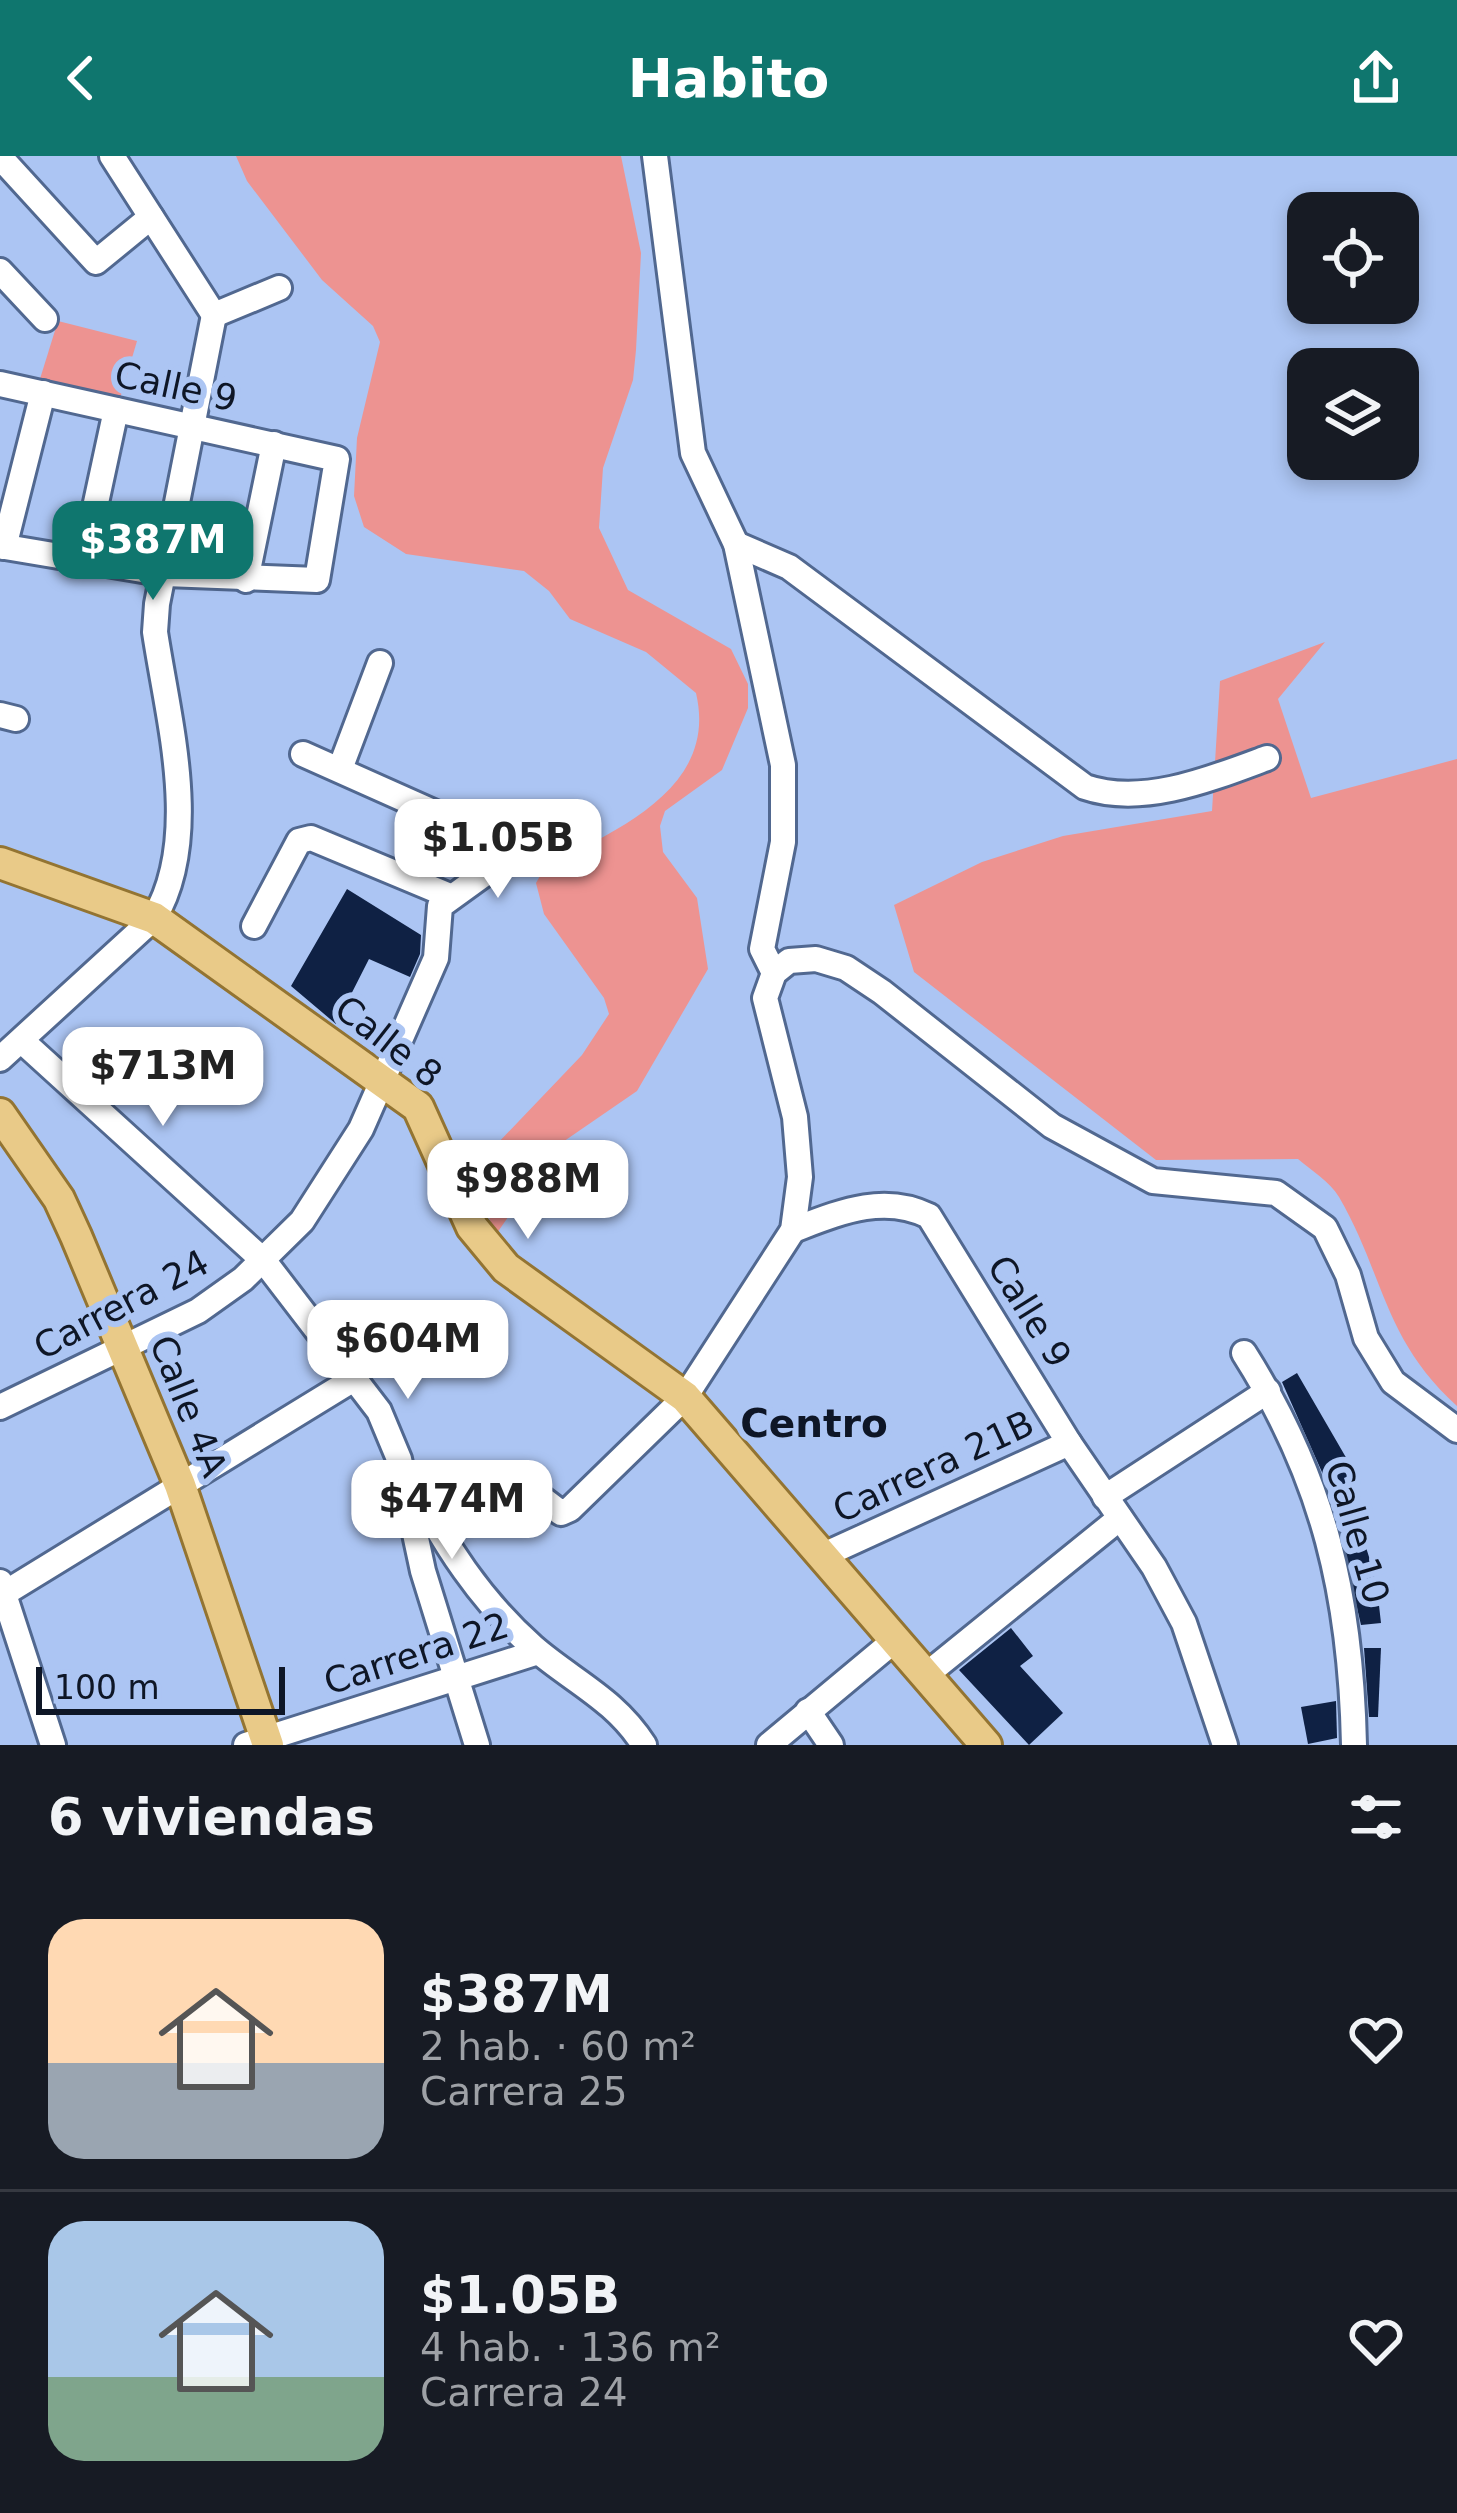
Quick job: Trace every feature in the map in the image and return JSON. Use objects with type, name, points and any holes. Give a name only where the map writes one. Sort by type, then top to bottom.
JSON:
[{"type":"main road","name":"Calle 8","points":[[0,863],[154,918],[382,1078],[428,1121],[472,1227],[506,1268],[685,1397],[986,1745]]},
{"type":"main road","name":"Calle 4A","points":[[0,1114],[59,1199],[124,1347],[181,1485],[260,1743]]},
{"type":"street","points":[[536,1494],[561,1513],[570,1509],[685,1397],[793,1230],[800,1177],[795,1117],[762,949],[783,842],[783,764],[736,544],[693,453],[655,156]]},
{"type":"street","points":[[0,157],[96,262],[151,217]]},
{"type":"street","points":[[0,1059],[154,918],[168,895],[177,853],[177,807],[155,632],[214,315],[118,158]]},
{"type":"street","points":[[0,271],[44,320]]},
{"type":"street","points":[[214,315],[279,288]]},
{"type":"street","name":"Calle 9","points":[[0,384],[338,458],[317,580],[246,580]]},
{"type":"street","points":[[43,393],[2,547],[83,563],[246,580],[274,444]]},
{"type":"street","points":[[83,563],[116,410]]},
{"type":"street","points":[[736,544],[789,567],[1085,787],[1139,794],[1217,776],[1267,758]]},
{"type":"street","points":[[340,769],[380,663]]},
{"type":"street","points":[[254,926],[298,841],[311,838],[450,896],[488,872],[493,852],[480,833],[303,754]]},
{"type":"street","name":"Carrera 24","points":[[0,1407],[198,1311],[264,1261],[335,1177],[440,943],[435,927],[440,906],[450,896]]},
{"type":"street","points":[[770,986],[789,962],[816,959],[846,968],[1052,1126],[1153,1181],[1276,1192],[1325,1228],[1348,1275],[1366,1338],[1393,1382],[1457,1430]]},
{"type":"street","points":[[22,1041],[264,1261],[357,1377],[459,1564],[538,1652],[596,1690],[644,1745]]},
{"type":"street","name":"Calle 9","points":[[793,1230],[849,1209],[887,1204],[909,1206],[929,1216],[1184,1623],[1225,1745]]},
{"type":"street","name":"Calle 10","points":[[1244,1353],[1309,1474],[1337,1562],[1353,1654],[1354,1745]]},
{"type":"street","points":[[53,1745],[1,1590],[357,1377]]},
{"type":"street","points":[[1105,1497],[1268,1391]]},
{"type":"street","name":"Carrera 21B","points":[[826,1555],[1069,1443]]},
{"type":"street","points":[[399,1459],[423,1571],[477,1745]]},
{"type":"street","points":[[926,1675],[1120,1519]]},
{"type":"street","points":[[769,1745],[895,1640]]},
{"type":"street","name":"Carrera 22","points":[[260,1743],[538,1652]]},
{"type":"street","points":[[808,1712],[831,1745]]},
{"type":"shaded area","points":[[236,156],[621,156],[641,253],[636,350],[633,380],[603,468],[599,528],[628,590],[731,649],[748,684],[748,708],[722,770],[665,811],[660,826],[663,852],[697,898],[708,969],[637,1091],[557,1146],[495,1236],[468,1152],[482,1155],[495,1146],[582,1055],[609,1014],[604,998],[544,914],[536,883],[544,869],[628,822],[676,781],[692,756],[699,727],[696,693],[646,652],[570,619],[549,591],[524,571],[406,554],[364,527],[354,496],[357,438],[380,342],[373,326],[322,280],[247,181]]},
{"type":"shaded area","points":[[58,321],[137,341],[119,402],[39,382]]},
{"type":"shaded area","points":[[1325,642],[1278,699],[1311,798],[1457,759],[1457,1406],[1433,1381],[1399,1331],[1354,1225],[1326,1181],[1298,1159],[1156,1160],[914,972],[894,905],[982,862],[1063,836],[1212,811],[1220,681]]},
{"type":"building","points":[[347,889],[421,935],[420,954],[410,977],[369,959],[336,1024],[291,986]]},
{"type":"building","points":[[1297,1373],[1355,1473],[1344,1478],[1376,1579],[1381,1623],[1361,1625],[1329,1488],[1282,1382]]},
{"type":"building","points":[[1011,1628],[1033,1656],[1020,1666],[1063,1713],[1029,1745],[959,1670]]},
{"type":"building","points":[[1364,1648],[1381,1648],[1378,1717],[1369,1717]]},
{"type":"building","points":[[1336,1701],[1337,1738],[1308,1744],[1301,1707]]},
{"type":"district","name":"Centro","points":[[814,1423]]}]
